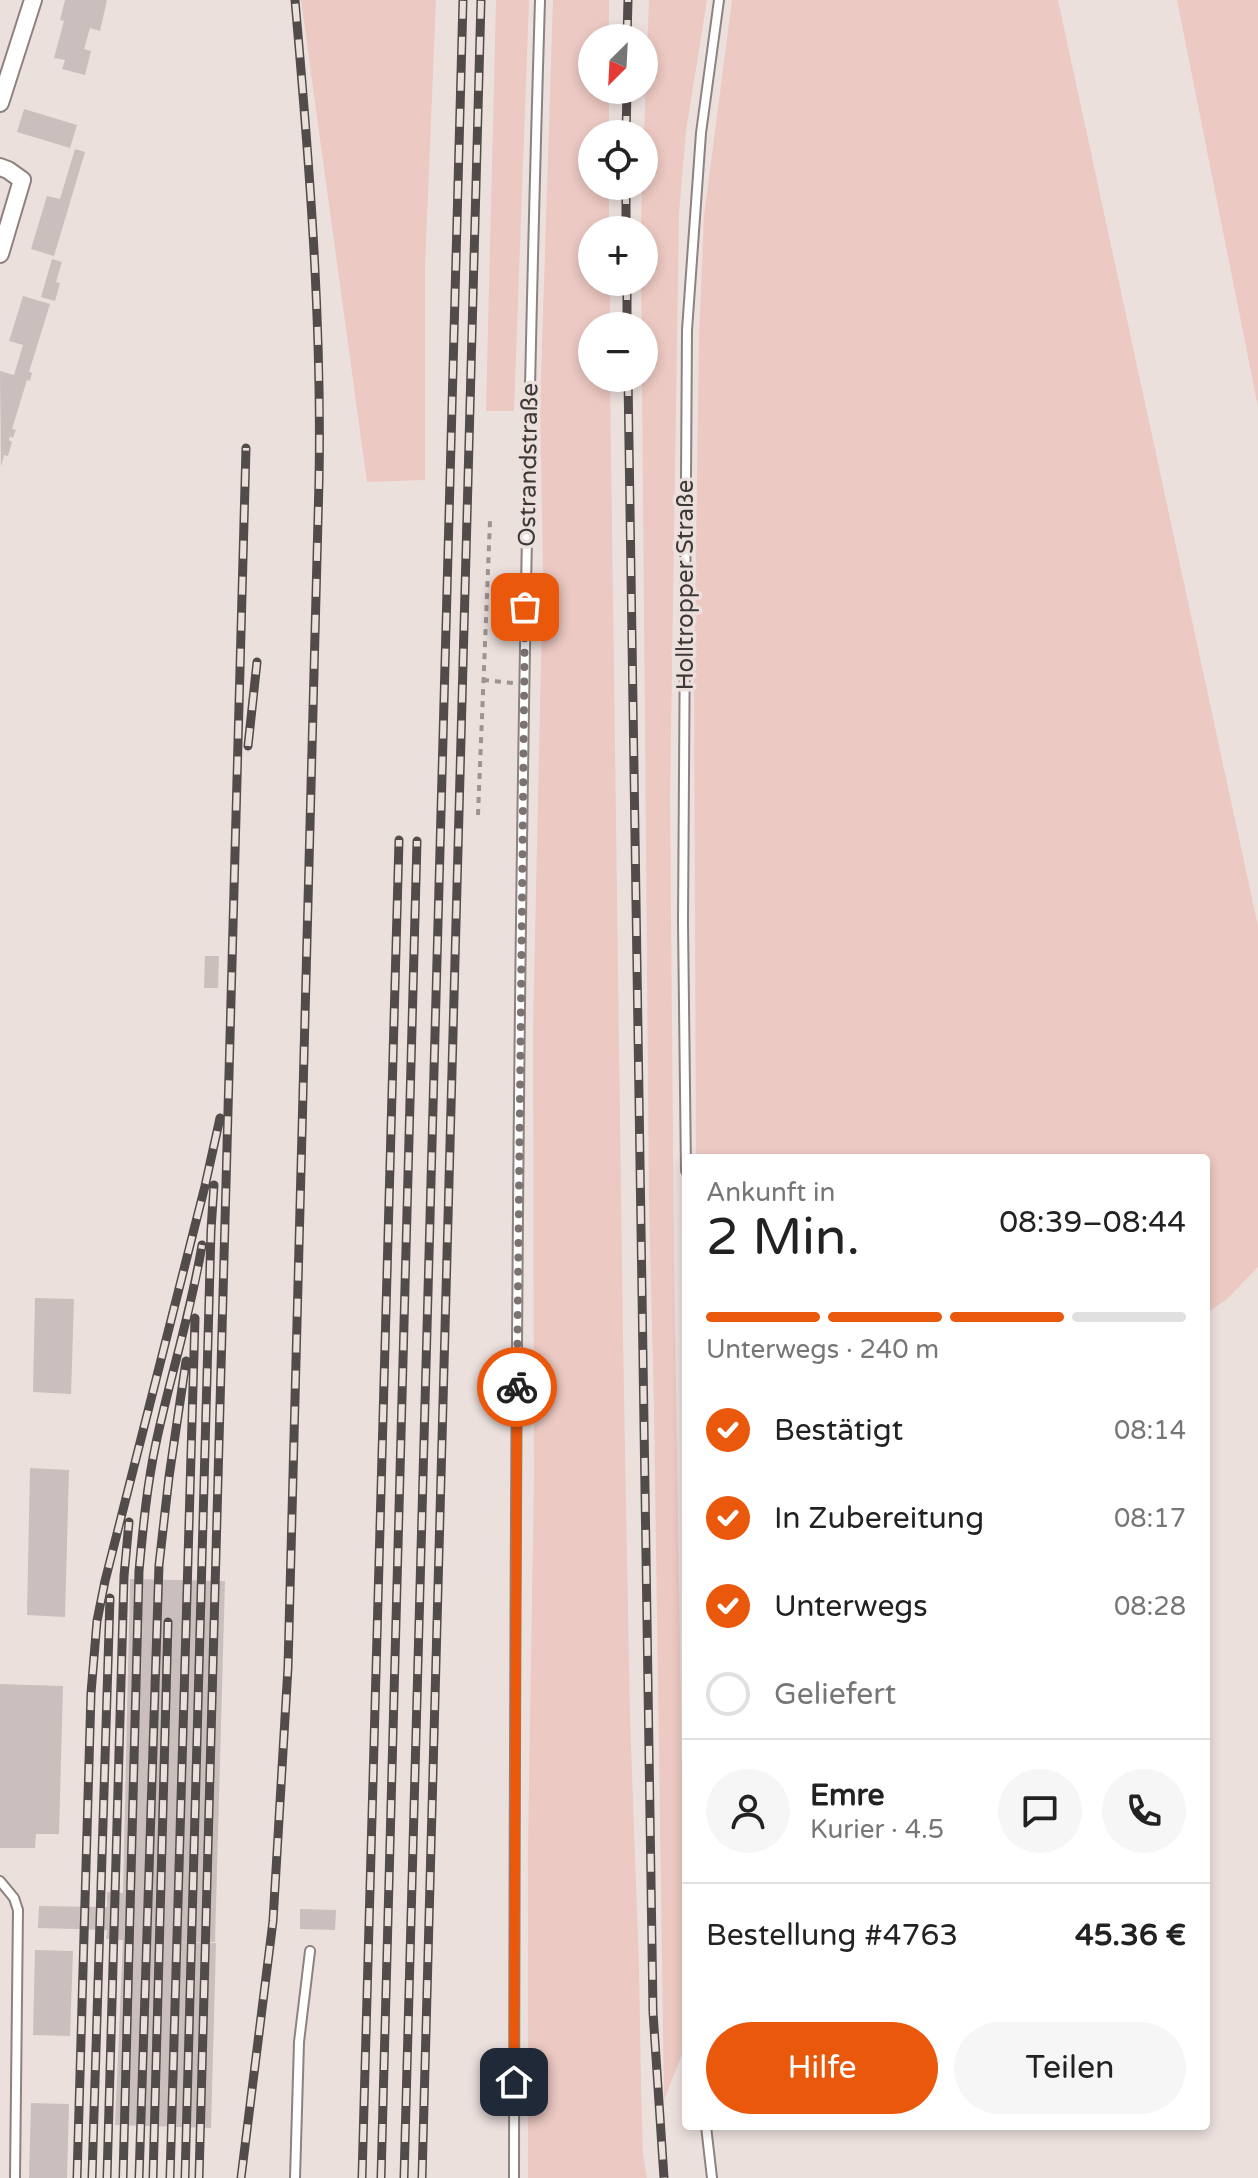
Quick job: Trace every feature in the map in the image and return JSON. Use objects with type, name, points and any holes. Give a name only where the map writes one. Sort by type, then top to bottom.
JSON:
[{"type":"street","points":[[0,103],[33,0]]},
{"type":"street","points":[[0,167],[22,180],[0,254]]},
{"type":"lane","name":"Ostrandstraße","points":[[514,2178],[515,1507],[524,684],[540,0]]},
{"type":"lane","name":"Holltropper Straße","points":[[686,1154],[683,906],[687,330],[701,133],[719,0]]},
{"type":"lane","points":[[0,1881],[14,1898],[18,1910],[15,2178]]},
{"type":"lane","points":[[295,2178],[299,2042],[310,1951]]},
{"type":"lane","points":[[706,2130],[712,2178]]},
{"type":"path","points":[[478,815],[490,521]]},
{"type":"path","points":[[483,680],[524,684]]},
{"type":"shaded area","points":[[301,0],[436,0],[425,267],[425,480],[367,482]]},
{"type":"shaded area","points":[[496,0],[529,0],[514,411],[486,411]]},
{"type":"shaded area","points":[[553,0],[609,0],[609,24],[578,24],[578,104],[609,104],[609,120],[578,120],[578,200],[609,200],[609,216],[578,216],[578,296],[610,296],[610,312],[578,312],[578,392],[610,392],[630,1718],[643,2154],[647,2178],[528,2178],[528,1847],[534,1473],[533,1029],[543,570],[540,408]]},
{"type":"shaded area","points":[[649,0],[707,0],[686,131],[679,214],[670,799],[682,1780],[682,2054],[664,2100],[649,1204],[642,392],[658,392],[658,312],[642,312],[641,296],[658,296],[658,216],[641,216],[642,200],[658,200],[658,120],[645,120],[645,104],[658,104],[658,24],[648,24]]},
{"type":"shaded area","points":[[732,0],[1058,0],[1258,926],[1258,1267],[1226,1300],[1210,1310],[1210,1154],[696,1154],[694,684],[699,336],[704,216]]},
{"type":"shaded area","points":[[1177,0],[1258,0],[1258,407]]},
{"type":"building","points":[[65,0],[107,0],[100,31],[90,28],[84,49],[91,51],[85,75],[62,69],[65,60],[54,58],[64,21],[60,20]]},
{"type":"building","points":[[24,109],[77,125],[70,148],[17,132]]},
{"type":"building","points":[[75,149],[85,152],[54,256],[31,249],[47,196],[60,199]]},
{"type":"building","points":[[52,259],[62,262],[55,301],[41,297]]},
{"type":"building","points":[[23,296],[50,304],[29,372],[32,373],[30,381],[27,380],[12,429],[16,430],[13,438],[10,436],[12,442],[8,456],[4,455],[1,467],[0,371],[14,375],[23,345],[9,341]]},
{"type":"building","points":[[205,956],[219,956],[218,988],[204,988]]},
{"type":"building","points":[[35,1298],[74,1299],[71,1394],[33,1392]]},
{"type":"building","points":[[30,1468],[69,1470],[65,1617],[27,1615]]},
{"type":"building","points":[[130,1579],[225,1581],[215,1942],[161,1942],[216,1943],[211,2128],[115,2125],[123,1940],[106,1939],[107,1930],[38,1928],[39,1906],[107,1907],[107,1892],[123,1893]]},
{"type":"building","points":[[0,1684],[63,1686],[59,1834],[36,1834],[35,1848],[0,1848]]},
{"type":"building","points":[[300,1909],[336,1910],[335,1930],[300,1929]]},
{"type":"building","points":[[35,1950],[73,1951],[70,2036],[33,2035]]},
{"type":"building","points":[[31,2103],[69,2104],[67,2178],[29,2178]]},
{"type":"railway","points":[[241,2178],[273,1921],[288,1667],[319,481],[316,300],[295,0]]},
{"type":"railway","points":[[404,2178],[463,0]]},
{"type":"railway","points":[[422,2178],[481,0]]},
{"type":"railway","points":[[627,24],[628,0]]},
{"type":"railway","points":[[626,120],[627,104]]},
{"type":"railway","points":[[626,200],[626,216]]},
{"type":"railway","points":[[627,296],[627,312]]},
{"type":"railway","points":[[628,392],[653,2012],[664,2178]]},
{"type":"railway","points":[[199,2178],[246,448]]},
{"type":"railway","points":[[248,746],[257,662]]},
{"type":"railway","points":[[362,2178],[399,840]]},
{"type":"railway","points":[[381,2178],[417,841]]},
{"type":"railway","points":[[77,2178],[91,1693],[97,1621],[220,1118]]},
{"type":"railway","points":[[185,2178],[214,1185]]},
{"type":"railway","points":[[123,2178],[139,1571],[153,1459],[202,1245]]},
{"type":"railway","points":[[170,2178],[195,1318]]},
{"type":"railway","points":[[139,2178],[159,1565],[186,1361]]},
{"type":"railway","points":[[107,2178],[124,1576],[129,1522]]},
{"type":"railway","points":[[92,2178],[110,1598]]},
{"type":"railway","points":[[153,2178],[168,1622]]},
{"type":"way so far","points":[[517,1387],[525,607]]},
{"type":"route","points":[[514,2082],[517,1387]]}]
